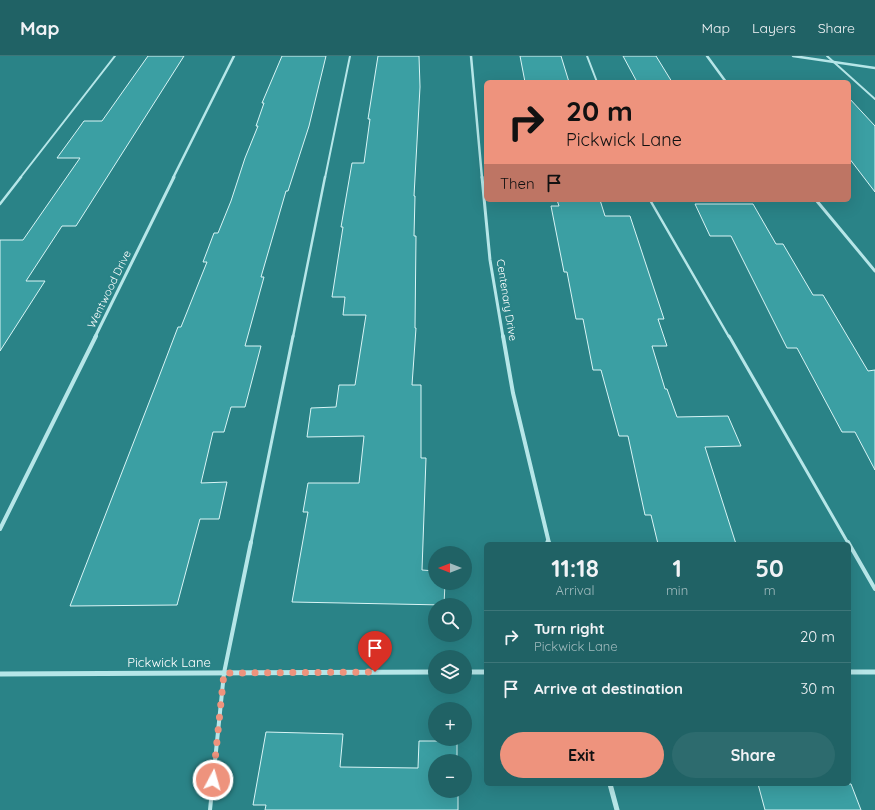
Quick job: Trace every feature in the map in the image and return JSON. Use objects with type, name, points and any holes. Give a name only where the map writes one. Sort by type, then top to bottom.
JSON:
[{"type":"street","name":"Wentwood Drive","points":[[0,529],[234,56]]},
{"type":"street","name":"Centenary Drive","points":[[471,56],[484,196]]},
{"type":"street","points":[[707,56],[725,80]]},
{"type":"street","points":[[794,56],[875,68]]},
{"type":"street","name":"Centenary Drive","points":[[485,202],[490,260],[513,394],[549,542]]},
{"type":"street","points":[[818,202],[875,271]]},
{"type":"street","name":"Pickwick Lane","points":[[0,674],[428,672]]},
{"type":"street","points":[[472,672],[484,672]]},
{"type":"street","points":[[851,672],[875,672]]},
{"type":"street","points":[[611,786],[617,810]]},
{"type":"lane","points":[[0,204],[115,56]]},
{"type":"lane","points":[[210,810],[224,673],[350,56]]},
{"type":"lane","points":[[587,56],[596,80]]},
{"type":"lane","points":[[827,56],[875,99]]},
{"type":"lane","points":[[651,202],[848,542]]},
{"type":"lane","points":[[851,548],[875,589]]},
{"type":"building","points":[[148,56],[184,56],[76,226],[62,226],[26,281],[45,281],[0,351],[0,240],[23,240],[80,158],[57,158],[84,121],[102,121]]},
{"type":"building","points":[[282,56],[326,56],[309,126],[288,191],[286,191],[261,277],[264,277],[245,346],[261,346],[245,407],[231,407],[224,432],[213,432],[201,483],[227,482],[219,519],[200,519],[177,605],[70,606],[178,327],[181,327],[207,262],[203,262],[214,233],[218,233],[231,201],[245,158],[258,126],[256,126],[264,103],[262,103]]},
{"type":"building","points":[[378,56],[419,56],[420,87],[414,196],[414,236],[416,236],[416,328],[412,385],[421,385],[421,458],[426,458],[422,570],[428,570],[428,590],[445,590],[444,598],[428,598],[428,605],[292,602],[308,512],[303,512],[308,483],[359,483],[364,436],[307,437],[311,408],[336,407],[339,385],[355,385],[366,315],[343,315],[345,297],[332,297],[343,227],[341,227],[352,163],[364,163],[370,119],[368,119]]},
{"type":"building","points":[[520,56],[561,56],[568,80],[525,80]]},
{"type":"building","points":[[623,56],[656,56],[671,80],[636,80]]},
{"type":"building","points":[[851,100],[875,126],[875,192],[851,161]]},
{"type":"building","points":[[558,202],[601,202],[605,216],[630,216],[664,319],[658,319],[667,346],[652,346],[665,389],[667,389],[677,417],[728,416],[741,446],[705,447],[735,542],[658,542],[651,515],[645,515],[628,436],[619,436],[601,370],[593,370],[583,319],[576,319],[567,272],[564,272],[551,206],[559,206]]},
{"type":"building","points":[[695,204],[753,204],[776,244],[783,244],[813,295],[823,295],[868,371],[875,370],[875,470],[855,432],[842,432],[797,348],[787,348],[731,236],[710,236]]},
{"type":"building","points":[[266,732],[343,734],[340,767],[418,768],[419,741],[428,741],[428,746],[457,746],[457,754],[428,754],[428,798],[458,798],[458,810],[265,810],[266,805],[253,805]]},
{"type":"building","points":[[851,784],[861,810],[765,810],[759,786],[851,786]]},
{"type":"route","points":[[213,780],[224,673],[375,672]]}]
